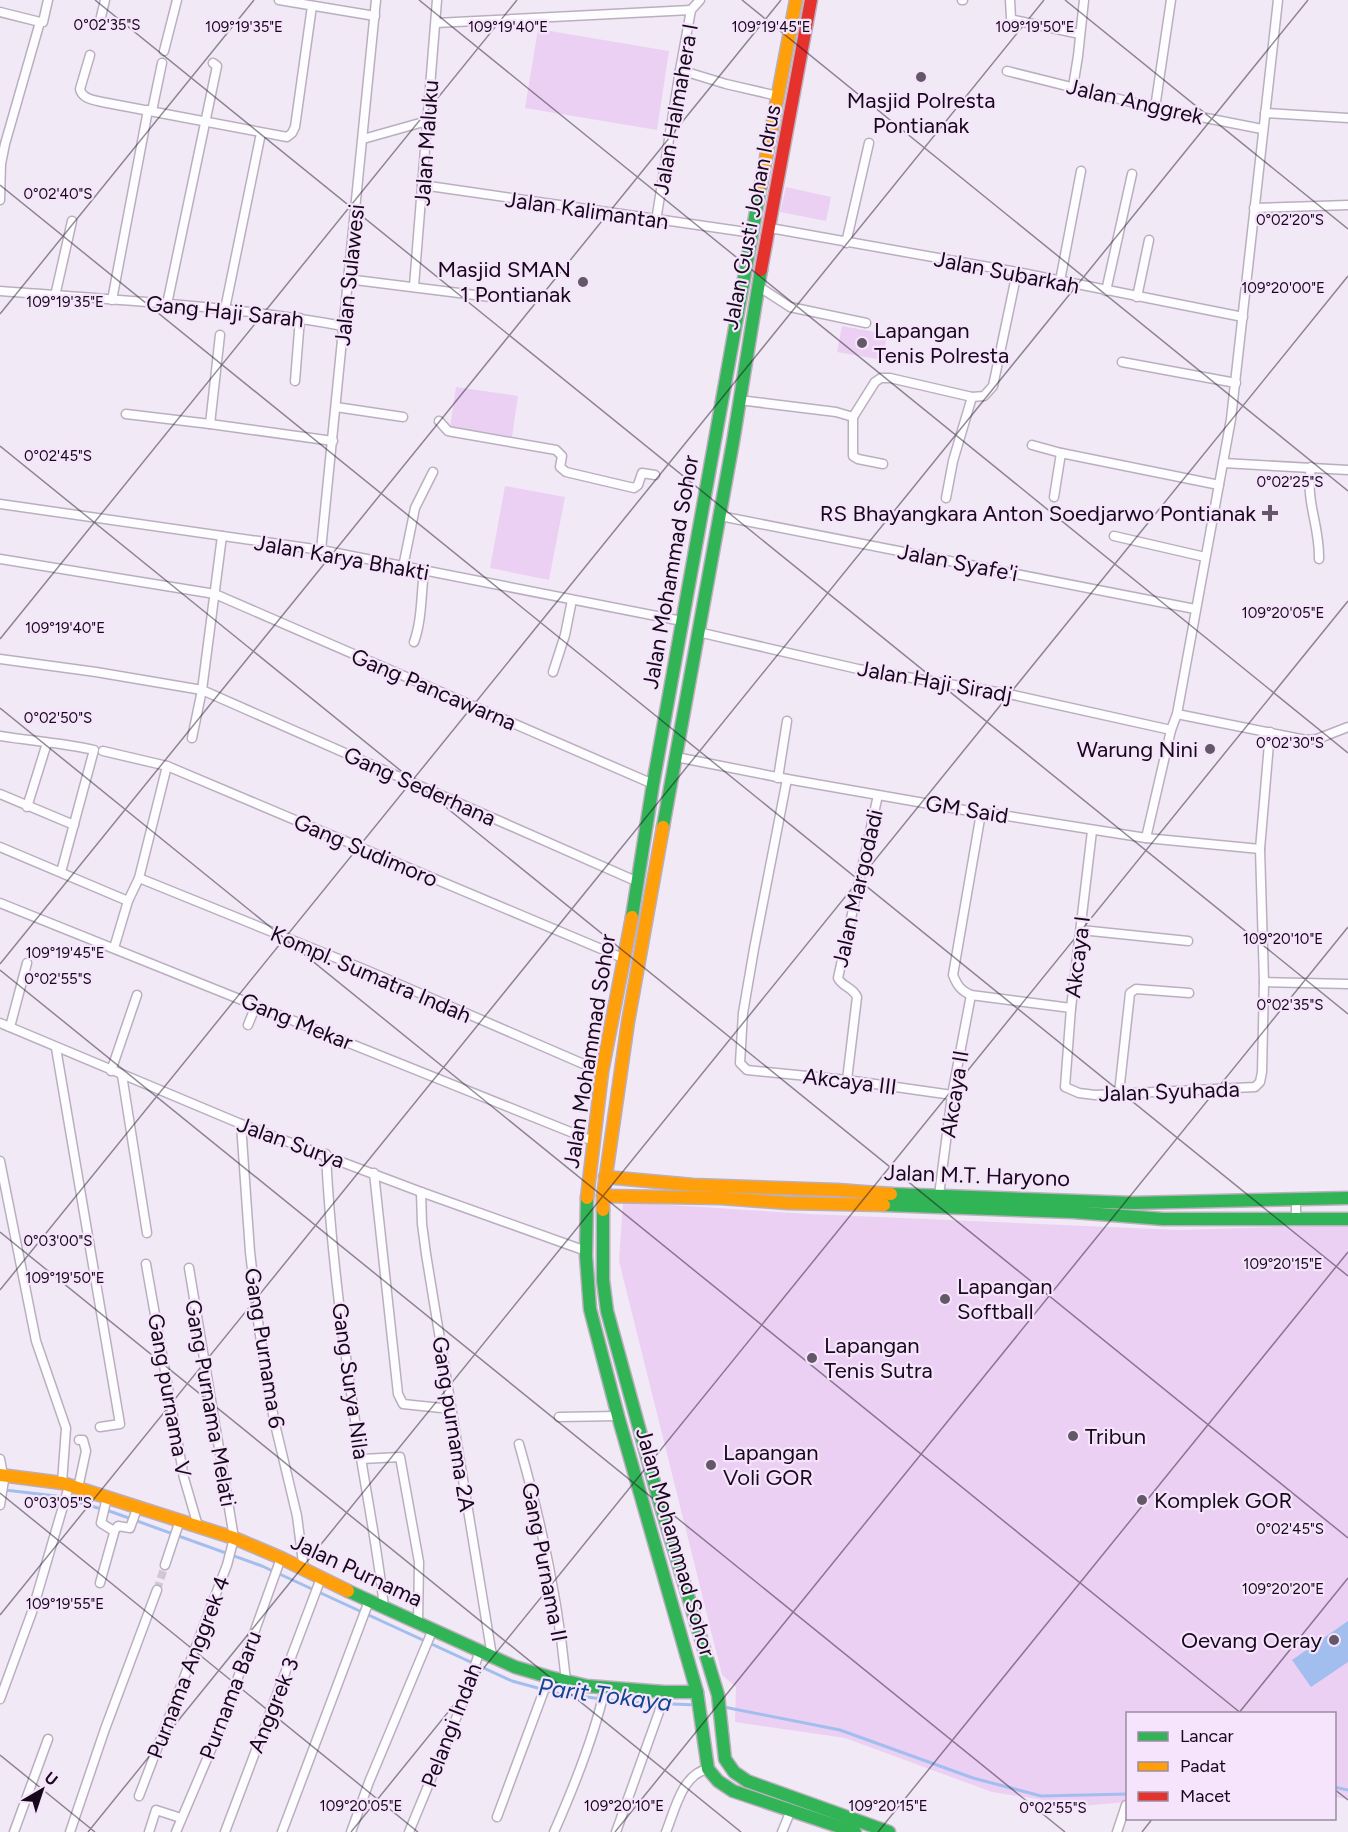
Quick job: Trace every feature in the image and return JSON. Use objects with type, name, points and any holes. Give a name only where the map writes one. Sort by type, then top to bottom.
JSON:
[{"type":"street","points":[[0,12],[39,22],[45,21],[48,0]]},
{"type":"street","points":[[99,25],[105,0]]},
{"type":"street","points":[[164,51],[177,0]]},
{"type":"street","points":[[279,0],[375,16]]},
{"type":"street","name":"Jalan Sulawesi","points":[[321,550],[376,0]]},
{"type":"street","name":"Jalan Maluku","points":[[414,286],[437,0]]},
{"type":"street","name":"Jalan Halmahera I","points":[[656,220],[691,10],[700,0]]},
{"type":"street","name":"Jalan Gusti Johan Idrus","points":[[715,439],[796,0]]},
{"type":"street","name":"Jalan Gusti Johan Idrus","points":[[733,442],[758,286],[812,0]]},
{"type":"street","points":[[1010,0],[1011,18],[1014,20],[1080,34]]},
{"type":"street","points":[[1073,87],[1084,0]]},
{"type":"street","points":[[1155,108],[1171,0]]},
{"type":"street","points":[[1146,838],[1171,730],[1177,714],[1224,463],[1236,383],[1262,129],[1278,0]]},
{"type":"street","points":[[90,55],[80,89],[83,95],[102,102],[287,137],[296,127],[312,6]]},
{"type":"street","points":[[436,23],[691,10]]},
{"type":"street","points":[[0,200],[3,155],[39,22]]},
{"type":"street","points":[[790,33],[805,35]]},
{"type":"street","points":[[112,300],[150,110],[162,63]]},
{"type":"street","points":[[167,304],[207,121],[217,66],[213,63]]},
{"type":"street","points":[[680,70],[778,96]]},
{"type":"street","name":"Jalan Anggrek","points":[[1007,72],[1155,108],[1262,129]]},
{"type":"street","points":[[1265,113],[1348,118]]},
{"type":"street","points":[[363,139],[427,121]]},
{"type":"street","points":[[225,309],[261,133]]},
{"type":"street","points":[[846,243],[869,143]]},
{"type":"street","points":[[1060,281],[1081,171]]},
{"type":"street","points":[[1106,291],[1132,174]]},
{"type":"street","name":"Jalan Kalimantan","points":[[422,185],[753,233]]},
{"type":"street","points":[[1254,208],[1348,205]]},
{"type":"street","points":[[55,296],[72,220]]},
{"type":"street","name":"Jalan Subarkah","points":[[770,228],[1243,317]]},
{"type":"street","points":[[1137,297],[1149,240]]},
{"type":"street","points":[[883,464],[853,456],[853,417],[875,382],[881,378],[890,378],[972,397],[984,396],[993,386],[1017,273]]},
{"type":"street","points":[[347,279],[491,297]]},
{"type":"street","points":[[758,286],[790,307],[866,323]]},
{"type":"street","name":"Gang Haji Sarah","points":[[0,291],[225,309],[343,326]]},
{"type":"street","points":[[295,381],[300,318]]},
{"type":"street","points":[[210,424],[220,334]]},
{"type":"street","points":[[1122,362],[1236,383]]},
{"type":"street","points":[[946,498],[953,461],[972,397]]},
{"type":"street","points":[[739,400],[836,412],[853,417]]},
{"type":"street","points":[[336,407],[404,417]]},
{"type":"street","points":[[126,414],[333,441]]},
{"type":"street","points":[[439,421],[448,431],[556,450],[562,456],[560,467],[566,472],[634,488],[638,485],[642,473],[655,475]]},
{"type":"street","points":[[715,439],[733,442]]},
{"type":"street","name":"Jalan Mohammad Sohor","points":[[708,1769],[698,1694],[616,1416],[590,1309],[586,1251],[587,1200],[602,1072],[625,959],[668,697],[715,439]]},
{"type":"street","name":"Jalan Mohammad Sohor","points":[[733,442],[628,1022],[603,1196],[603,1280],[607,1311],[658,1497],[718,1695],[725,1760],[734,1772],[747,1781],[889,1832]]},
{"type":"street","points":[[1032,445],[1219,485]]},
{"type":"street","points":[[1054,497],[1061,453]]},
{"type":"street","points":[[1224,463],[1348,470]]},
{"type":"street","points":[[1311,467],[1308,485],[1319,544],[1319,559]]},
{"type":"street","points":[[403,567],[416,508],[433,472]]},
{"type":"street","name":"Jalan Karya Bhakti","points":[[0,504],[321,550],[682,621]]},
{"type":"street","name":"Jalan Syafe'i","points":[[720,516],[1195,609]]},
{"type":"street","points":[[192,738],[202,690],[222,536]]},
{"type":"street","points":[[1114,536],[1205,556]]},
{"type":"street","name":"Gang Pancawarna","points":[[0,560],[215,594],[653,784]]},
{"type":"street","points":[[414,642],[420,626],[420,600],[424,571]]},
{"type":"street","points":[[553,672],[565,635],[572,600]]},
{"type":"street","name":"Jalan Haji Siradj","points":[[698,632],[858,669],[1009,694],[1171,730]]},
{"type":"street","name":"Gang Sederhana","points":[[0,658],[202,690],[638,882]]},
{"type":"street","points":[[668,697],[686,698]]},
{"type":"street","points":[[1177,714],[1312,740],[1348,727]]},
{"type":"street","points":[[782,778],[787,721]]},
{"type":"street","name":"Jalan Syuhada","points":[[1064,1084],[1069,1091],[1095,1095],[1255,1087],[1260,1082],[1264,982],[1260,849],[1270,732]]},
{"type":"street","name":"Gang Sudimoro","points":[[0,736],[72,745],[167,766],[625,959]]},
{"type":"street","points":[[27,807],[46,743]]},
{"type":"street","points":[[61,872],[99,751]]},
{"type":"street","name":"GM Said","points":[[676,757],[782,778],[1092,831],[1260,849]]},
{"type":"street","points":[[114,948],[128,901],[139,878],[167,766]]},
{"type":"street","name":"Akcaya III","points":[[782,778],[744,1013],[740,1063],[747,1070],[847,1080],[952,1095]]},
{"type":"street","points":[[0,794],[74,825]]},
{"type":"street","name":"Jalan Margodadi","points":[[847,1080],[857,997],[854,991],[841,983],[838,978],[878,795]]},
{"type":"street","points":[[981,813],[953,975],[961,990],[972,994],[1071,1008]]},
{"type":"street","name":"Akcaya I","points":[[1064,1084],[1092,831]]},
{"type":"street","points":[[0,847],[128,901]]},
{"type":"street","name":"Kompl. Sumatra Indah","points":[[139,878],[366,970],[602,1072]]},
{"type":"street","name":"Gang Mekar","points":[[0,903],[593,1141]]},
{"type":"street","points":[[1081,930],[1188,941]]},
{"type":"street","points":[[10,1027],[27,963]]},
{"type":"street","points":[[1264,982],[1348,984]]},
{"type":"street","points":[[1119,1093],[1130,993],[1136,989],[1189,993]]},
{"type":"street","name":"Akcaya II","points":[[939,1195],[952,1095],[972,994]]},
{"type":"street","points":[[111,1071],[137,995]]},
{"type":"street","points":[[248,1025],[256,1005]]},
{"type":"street","points":[[612,1019],[628,1022]]},
{"type":"street","name":"Jalan Surya","points":[[0,1023],[241,1124],[586,1251]]},
{"type":"street","points":[[56,1048],[120,1424],[100,1427]]},
{"type":"street","points":[[122,1075],[147,1233]]},
{"type":"street","name":"Gang Purnama 6","points":[[241,1124],[250,1252],[259,1329],[274,1420],[297,1515],[304,1570]]},
{"type":"street","name":"Gang Surya Nila","points":[[326,1154],[328,1213],[336,1276],[354,1415],[384,1607]]},
{"type":"street","points":[[0,1161],[36,1341],[66,1428],[69,1486]]},
{"type":"street","points":[[374,1173],[398,1394],[403,1404],[451,1409]]},
{"type":"street","name":"Jalan M.T. Haryono","points":[[605,1177],[692,1191],[837,1196],[939,1195],[1016,1204],[1084,1200],[1132,1203],[1348,1198]]},
{"type":"street","points":[[603,1196],[692,1191]]},
{"type":"street","name":"Gang purnama 2A","points":[[421,1192],[426,1254],[486,1610],[483,1654]]},
{"type":"street","points":[[837,1196],[1016,1204],[1073,1212],[1163,1219],[1348,1219]]},
{"type":"street","points":[[1296,1201],[1296,1219]]},
{"type":"street","name":"Gang purnama V","points":[[146,1264],[184,1478],[198,1526]]},
{"type":"street","name":"Gang Purnama Melati","points":[[189,1268],[234,1541]]},
{"type":"street","points":[[590,1309],[607,1311]]},
{"type":"street","points":[[558,1417],[616,1416]]},
{"type":"street","points":[[0,1699],[32,1612],[69,1486],[86,1451],[83,1440],[79,1440]]},
{"type":"street","name":"Gang Purnama II","points":[[519,1444],[550,1565],[561,1628],[566,1682]]},
{"type":"street","points":[[362,1459],[400,1457],[419,1562],[418,1622]]},
{"type":"street","points":[[0,1459],[1,1503]]},
{"type":"street","name":"Jalan Purnama","points":[[2,1476],[69,1486],[180,1523],[198,1526],[304,1570],[320,1581],[368,1604],[384,1607],[418,1622],[431,1633],[547,1681],[566,1682],[604,1692],[663,1696],[698,1694]]},
{"type":"street","points":[[107,1497],[101,1523],[114,1531]]},
{"type":"street","points":[[642,1500],[658,1497]]},
{"type":"street","points":[[100,1583],[113,1543],[114,1531],[118,1526],[128,1528],[132,1524],[137,1509]]},
{"type":"street","points":[[165,1565],[180,1523]]},
{"type":"street","name":"Purnama Anggrek 4","points":[[139,1796],[227,1565],[234,1541]]},
{"type":"street","name":"Purnama Baru","points":[[176,1832],[218,1732],[280,1561]]},
{"type":"street","name":"Anggrek 3","points":[[225,1832],[320,1581]]},
{"type":"street","points":[[70,1832],[105,1729],[157,1590]]},
{"type":"street","points":[[282,1832],[368,1604]]},
{"type":"street","points":[[351,1832],[369,1782],[431,1633]]},
{"type":"street","name":"Pelangi Indah","points":[[409,1832],[464,1699],[472,1673],[483,1654]]},
{"type":"street","points":[[497,1817],[547,1681]]},
{"type":"street","points":[[554,1832],[604,1692]]},
{"type":"street","points":[[616,1832],[663,1696]]},
{"type":"street","points":[[14,1832],[48,1739]]},
{"type":"street","points":[[666,1832],[688,1782],[698,1772],[708,1769],[712,1776],[724,1786],[791,1810],[824,1827],[855,1832]]},
{"type":"street","points":[[1117,1832],[1126,1805]]},
{"type":"street","points":[[149,1832],[156,1810],[181,1818]]},
{"type":"street","points":[[782,1832],[791,1810]]},
{"type":"shaded area","points":[[538,29],[669,51],[657,130],[525,108]]},
{"type":"shaded area","points":[[786,187],[831,197],[826,221],[780,212]]},
{"type":"shaded area","name":"Lapangan Tenis Polresta","points":[[842,326],[887,334],[883,360],[837,352]]},
{"type":"shaded area","points":[[456,387],[518,396],[512,437],[450,428]]},
{"type":"shaded area","points":[[505,486],[565,497],[549,580],[490,568]]},
{"type":"shaded area","points":[[623,1202],[809,1214],[1179,1230],[1348,1225],[1348,1799],[1336,1797],[1336,1712],[1126,1712],[1126,1802],[1081,1806],[992,1792],[845,1738],[735,1722],[736,1687],[722,1675],[619,1261]]},
{"type":"water","name":"Oevang Oeray","points":[[1348,1621],[1348,1662],[1311,1687],[1292,1660]]},
{"type":"waterway","name":"Parit Tokaya","points":[[5,1490],[56,1496],[112,1512],[262,1566],[512,1681],[556,1693],[625,1702],[697,1705]]},
{"type":"waterway","name":"Parit Tokaya","points":[[724,1707],[840,1730],[973,1778],[1041,1796],[1126,1794]]},
{"type":"waterway","name":"Parit Tokaya","points":[[1336,1787],[1348,1790]]},
{"type":"tunnel","points":[[157,1590],[165,1565]]},
{"type":"traffic: fast","points":[[632,917],[653,784],[761,184]]},
{"type":"traffic: fast","points":[[663,827],[733,442],[761,270]]},
{"type":"traffic: fast","points":[[891,1194],[1132,1203],[1348,1198]]},
{"type":"traffic: fast","points":[[587,1198],[586,1256],[590,1309],[618,1416],[697,1692],[708,1769],[718,1781],[733,1791],[855,1832]]},
{"type":"traffic: fast","points":[[884,1205],[1073,1212],[1163,1219],[1348,1219]]},
{"type":"traffic: fast","points":[[603,1210],[603,1280],[607,1311],[658,1497],[718,1695],[725,1759],[734,1772],[747,1781],[889,1832]]},
{"type":"traffic: fast","points":[[348,1591],[515,1667],[549,1677],[587,1686],[697,1692]]},
{"type":"traffic: slow","points":[[761,184],[796,0]]},
{"type":"traffic: slow","points":[[603,1210],[603,1196],[628,1022],[663,827]]},
{"type":"traffic: slow","points":[[587,1198],[602,1072],[632,917]]},
{"type":"traffic: slow","points":[[605,1177],[693,1185],[891,1194]]},
{"type":"traffic: slow","points":[[603,1196],[884,1205]]},
{"type":"traffic: slow","points":[[0,1475],[62,1483],[234,1538],[348,1591]]},
{"type":"traffic: jam","points":[[761,270],[811,0]]},
{"type":"place","name":"Masjid Polresta Pontianak","points":[[921,77]]},
{"type":"place","name":"Masjid SMAN 1 Pontianak","points":[[583,282]]},
{"type":"place","name":"Lapangan Tenis Polresta","points":[[862,343]]},
{"type":"place","name":"RS Bhayangkara Anton Soedjarwo Pontianak","points":[[1270,513]]},
{"type":"place","name":"Warung Nini","points":[[1210,749]]},
{"type":"place","name":"Lapangan Softball","points":[[945,1299]]},
{"type":"place","name":"Lapangan Tenis Sutra","points":[[812,1358]]},
{"type":"place","name":"Tribun","points":[[1073,1436]]},
{"type":"place","name":"Lapangan Voli GOR","points":[[711,1465]]},
{"type":"place","name":"Komplek GOR","points":[[1142,1500]]},
{"type":"place","name":"Oevang Oeray","points":[[1334,1640]]}]
